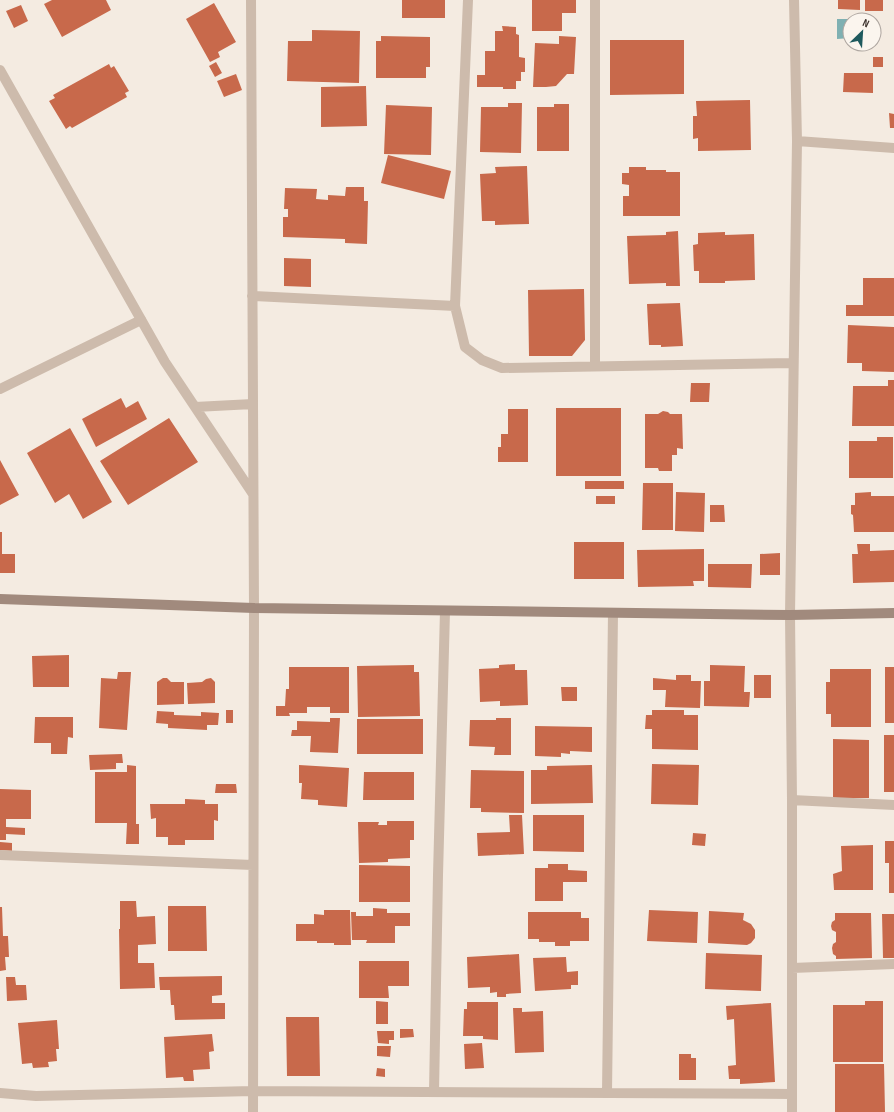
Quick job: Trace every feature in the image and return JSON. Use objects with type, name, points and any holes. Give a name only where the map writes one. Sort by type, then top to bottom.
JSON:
[{"type":"street","points":[[251,0],[254,608],[253,1112]]},
{"type":"street","points":[[468,0],[454,306],[465,347],[482,360],[502,368],[793,363]]},
{"type":"street","points":[[595,0],[595,366]]},
{"type":"street","points":[[792,1112],[792,800],[790,615],[796,141],[794,0]]},
{"type":"street","points":[[0,70],[165,362],[253,494]]},
{"type":"street","points":[[796,141],[894,148]]},
{"type":"street","points":[[252,296],[454,306]]},
{"type":"street","points":[[0,390],[141,320]]},
{"type":"street","points":[[195,406],[253,404]]},
{"type":"street","points":[[0,599],[254,608],[445,611],[790,615],[894,612]]},
{"type":"street","points":[[434,1092],[445,611]]},
{"type":"street","points":[[607,1093],[613,613]]},
{"type":"street","points":[[792,800],[894,805]]},
{"type":"street","points":[[0,855],[253,865]]},
{"type":"street","points":[[792,968],[894,964]]},
{"type":"street","points":[[0,1093],[36,1096],[253,1091],[792,1094]]},
{"type":"water","points":[[837,19],[842,19],[842,39],[837,39]]},
{"type":"building","points":[[52,0],[106,0],[111,10],[62,37],[44,4]]},
{"type":"building","points":[[402,0],[445,0],[445,18],[402,18]]},
{"type":"building","points":[[532,0],[576,0],[576,13],[562,13],[562,31],[532,31]]},
{"type":"building","points":[[838,0],[860,0],[860,10],[838,9]]},
{"type":"building","points":[[865,0],[883,0],[883,11],[865,11]]},
{"type":"building","points":[[214,3],[236,42],[218,52],[220,57],[210,62],[186,19]]},
{"type":"building","points":[[21,5],[28,21],[14,28],[6,11]]},
{"type":"building","points":[[502,26],[516,27],[516,34],[519,35],[519,57],[525,58],[525,72],[521,72],[521,81],[516,81],[516,89],[503,89],[503,87],[477,87],[477,75],[485,75],[485,51],[495,51],[495,31],[503,31]]},
{"type":"building","points":[[312,30],[360,31],[359,83],[287,81],[288,41],[312,41]]},
{"type":"building","points":[[381,36],[430,37],[430,67],[426,67],[426,78],[376,78],[376,41],[381,41]]},
{"type":"building","points":[[559,36],[576,37],[574,74],[567,74],[556,86],[533,87],[535,43],[559,44]]},
{"type":"building","points":[[610,40],[684,40],[684,94],[610,95]]},
{"type":"building","points":[[873,57],[883,57],[883,67],[873,67]]},
{"type":"building","points":[[216,62],[222,73],[215,77],[209,66]]},
{"type":"building","points":[[109,64],[111,68],[114,66],[129,91],[125,93],[127,97],[72,128],[70,126],[66,129],[49,101],[55,98],[53,95]]},
{"type":"building","points":[[844,73],[873,73],[873,93],[843,92]]},
{"type":"building","points":[[236,74],[242,90],[224,97],[217,81]]},
{"type":"building","points":[[366,86],[367,126],[321,127],[321,87]]},
{"type":"building","points":[[750,100],[751,150],[698,151],[698,138],[693,139],[693,116],[697,116],[696,101]]},
{"type":"building","points":[[508,103],[522,103],[521,153],[480,152],[481,107],[508,107]]},
{"type":"building","points":[[554,104],[569,104],[569,151],[537,151],[537,107],[554,107]]},
{"type":"building","points":[[386,105],[432,107],[431,155],[384,154]]},
{"type":"building","points":[[889,113],[894,114],[894,128],[890,128]]},
{"type":"building","points":[[388,155],[451,171],[444,199],[381,183]]},
{"type":"building","points":[[527,166],[529,224],[495,225],[495,221],[482,221],[480,174],[496,173],[495,167]]},
{"type":"building","points":[[629,167],[646,167],[646,170],[680,172],[680,216],[623,216],[623,196],[629,196],[629,185],[622,184],[622,173],[629,173]]},
{"type":"building","points":[[346,187],[364,187],[364,201],[368,201],[367,244],[345,243],[345,239],[283,237],[283,217],[288,217],[288,209],[284,209],[285,188],[317,189],[316,199],[328,200],[328,195],[345,196]]},
{"type":"building","points":[[678,231],[680,286],[666,286],[666,283],[629,284],[627,236],[666,235],[666,232]]},
{"type":"building","points":[[725,232],[725,235],[754,234],[755,280],[725,281],[725,283],[699,283],[699,271],[694,271],[693,245],[698,244],[698,233]]},
{"type":"building","points":[[284,258],[311,259],[311,287],[284,286]]},
{"type":"building","points":[[863,278],[894,278],[894,316],[846,316],[846,305],[863,305]]},
{"type":"building","points":[[584,289],[585,340],[572,356],[529,356],[528,290]]},
{"type":"building","points":[[680,303],[683,346],[661,347],[661,345],[649,345],[647,304]]},
{"type":"building","points":[[848,325],[894,327],[894,372],[862,371],[862,363],[847,363]]},
{"type":"building","points":[[888,380],[894,380],[894,426],[852,426],[853,386],[888,386]]},
{"type":"building","points":[[691,383],[710,383],[709,402],[690,402]]},
{"type":"building","points":[[121,398],[126,408],[138,401],[147,419],[96,447],[82,419]]},
{"type":"building","points":[[556,408],[621,408],[621,476],[556,476]]},
{"type":"building","points":[[508,409],[528,409],[528,462],[498,462],[498,447],[501,447],[501,434],[508,434]]},
{"type":"building","points":[[663,411],[670,414],[682,414],[683,449],[677,448],[677,455],[672,455],[672,471],[659,471],[658,468],[645,468],[645,414],[658,414]]},
{"type":"building","points":[[169,418],[198,462],[128,505],[100,461]]},
{"type":"building","points":[[70,428],[112,502],[83,519],[69,494],[55,503],[27,453]]},
{"type":"building","points":[[877,437],[893,437],[893,478],[849,478],[849,441],[877,441]]},
{"type":"building","points":[[0,460],[19,495],[0,505]]},
{"type":"building","points":[[585,481],[624,481],[624,489],[585,489]]},
{"type":"building","points":[[643,483],[673,483],[673,530],[642,530]]},
{"type":"building","points":[[676,492],[705,493],[704,532],[675,531]]},
{"type":"building","points":[[871,492],[871,496],[894,496],[894,532],[854,532],[851,505],[855,505],[855,493]]},
{"type":"building","points":[[596,496],[615,496],[615,504],[596,504]]},
{"type":"building","points":[[710,505],[724,505],[725,522],[710,522]]},
{"type":"building","points":[[0,532],[2,532],[2,554],[15,554],[15,573],[0,573]]},
{"type":"building","points":[[574,542],[624,542],[624,579],[574,579]]},
{"type":"building","points":[[857,544],[870,544],[870,551],[894,550],[894,582],[853,583],[852,554],[858,554]]},
{"type":"building","points":[[704,549],[704,581],[693,581],[694,586],[638,587],[637,550]]},
{"type":"building","points":[[780,553],[780,575],[760,575],[760,554]]},
{"type":"building","points":[[708,564],[752,564],[751,588],[708,587]]},
{"type":"building","points":[[69,655],[69,687],[33,687],[32,656]]},
{"type":"building","points":[[515,664],[515,670],[527,670],[528,705],[500,706],[500,701],[480,702],[479,669],[499,668],[499,665]]},
{"type":"building","points":[[414,665],[414,672],[419,672],[420,716],[358,717],[357,666]]},
{"type":"building","points":[[710,665],[745,666],[744,692],[750,692],[749,707],[704,706],[704,681],[710,681]]},
{"type":"building","points":[[289,667],[349,667],[349,713],[330,713],[330,707],[307,707],[307,713],[289,713],[290,716],[276,716],[276,706],[285,706],[286,689],[289,689]]},
{"type":"building","points":[[885,667],[894,667],[894,723],[885,723]]},
{"type":"building","points":[[830,669],[871,669],[871,727],[831,727],[831,714],[826,714],[826,682],[830,682]]},
{"type":"building","points":[[118,672],[131,672],[127,730],[99,728],[101,678],[117,679]]},
{"type":"building","points":[[676,675],[691,675],[691,681],[701,681],[700,708],[665,707],[666,690],[653,690],[653,678],[676,680]]},
{"type":"building","points":[[754,675],[771,675],[771,698],[754,698]]},
{"type":"building","points":[[163,678],[167,678],[171,682],[184,682],[184,704],[157,705],[157,682]]},
{"type":"building","points":[[211,678],[215,682],[215,703],[188,704],[187,683],[202,682]]},
{"type":"building","points":[[561,687],[577,687],[577,701],[562,701]]},
{"type":"building","points":[[226,710],[233,710],[233,723],[226,723]]},
{"type":"building","points":[[652,710],[684,710],[684,715],[698,715],[698,750],[652,749],[652,729],[645,729],[646,715],[652,715]]},
{"type":"building","points":[[157,711],[174,712],[174,715],[201,716],[201,712],[219,713],[218,725],[207,725],[207,730],[168,728],[168,724],[156,723]]},
{"type":"building","points":[[35,717],[73,717],[73,738],[68,737],[67,754],[51,754],[51,743],[34,743]]},
{"type":"building","points":[[330,718],[340,718],[338,753],[310,752],[311,736],[291,736],[292,730],[297,730],[297,721],[330,722]]},
{"type":"building","points":[[496,718],[511,718],[511,755],[494,755],[495,747],[469,746],[470,720],[496,720]]},
{"type":"building","points":[[357,719],[423,719],[423,754],[357,754]]},
{"type":"building","points":[[535,726],[592,727],[592,752],[570,751],[570,754],[561,753],[561,757],[535,756]]},
{"type":"building","points":[[884,735],[894,735],[894,792],[884,792]]},
{"type":"building","points":[[833,739],[869,740],[869,798],[833,798]]},
{"type":"building","points":[[122,754],[123,763],[116,763],[116,769],[90,770],[89,755]]},
{"type":"building","points":[[652,764],[699,765],[698,805],[651,804]]},
{"type":"building","points":[[127,765],[136,766],[136,824],[139,824],[139,844],[126,844],[127,823],[95,823],[95,772],[127,772]]},
{"type":"building","points":[[299,765],[349,768],[347,807],[318,805],[318,800],[301,799],[302,783],[299,783]]},
{"type":"building","points":[[592,765],[593,803],[531,804],[531,770],[547,770],[547,766]]},
{"type":"building","points":[[471,770],[524,771],[524,813],[481,812],[481,808],[470,808]]},
{"type":"building","points":[[364,772],[414,772],[414,800],[363,800]]},
{"type":"building","points":[[216,784],[236,784],[237,793],[215,793]]},
{"type":"building","points":[[0,789],[31,790],[31,819],[6,819],[6,827],[25,828],[25,835],[6,834],[6,840],[0,840]]},
{"type":"building","points":[[185,799],[205,800],[205,804],[218,804],[218,821],[214,820],[214,840],[185,840],[185,845],[168,845],[168,837],[156,837],[156,818],[151,819],[150,804],[185,804]]},
{"type":"building","points":[[509,815],[522,815],[524,854],[478,856],[477,833],[510,832]]},
{"type":"building","points":[[533,815],[584,815],[584,852],[533,851]]},
{"type":"building","points":[[387,821],[414,821],[414,840],[410,840],[410,858],[388,859],[388,862],[359,863],[358,822],[379,822],[378,825],[387,825]]},
{"type":"building","points":[[693,833],[706,834],[705,846],[692,845]]},
{"type":"building","points":[[885,841],[894,841],[894,893],[889,893],[889,863],[885,863]]},
{"type":"building","points":[[0,842],[12,843],[12,851],[0,850]]},
{"type":"building","points":[[873,845],[873,890],[834,890],[833,874],[842,871],[841,846]]},
{"type":"building","points":[[548,864],[568,864],[568,870],[587,871],[587,882],[563,882],[563,901],[535,901],[535,868],[548,868]]},
{"type":"building","points":[[359,865],[410,866],[410,902],[359,902]]},
{"type":"building","points":[[120,901],[136,901],[137,917],[155,916],[156,944],[138,945],[138,963],[154,963],[155,988],[120,989]]},
{"type":"building","points":[[168,906],[206,906],[207,951],[168,951]]},
{"type":"building","points":[[0,907],[2,907],[3,936],[8,936],[9,957],[5,957],[6,970],[0,971]]},
{"type":"building","points":[[373,908],[387,909],[387,913],[410,913],[410,926],[395,926],[395,943],[366,943],[367,940],[352,940],[351,912],[356,912],[356,916],[373,916]]},
{"type":"building","points":[[324,910],[350,910],[351,945],[317,943],[317,941],[296,941],[296,924],[314,924],[314,914],[324,915]]},
{"type":"building","points":[[649,910],[698,912],[697,943],[647,941]]},
{"type":"building","points":[[709,911],[744,913],[743,920],[751,924],[755,930],[755,938],[747,945],[708,943]]},
{"type":"building","points":[[528,912],[581,912],[581,918],[589,918],[589,941],[570,941],[570,946],[555,946],[555,942],[539,942],[539,939],[528,939]]},
{"type":"building","points":[[835,913],[871,913],[872,958],[836,959],[832,948],[833,944],[836,942],[836,932],[832,930],[831,926],[832,922],[835,920]]},
{"type":"building","points":[[882,914],[894,914],[894,958],[883,958]]},
{"type":"building","points":[[706,953],[762,955],[761,991],[705,989]]},
{"type":"building","points":[[519,954],[521,993],[506,994],[506,997],[497,997],[497,992],[490,993],[490,987],[468,988],[467,957]]},
{"type":"building","points":[[566,957],[567,972],[578,971],[578,985],[571,985],[571,989],[535,991],[533,958]]},
{"type":"building","points":[[359,961],[409,961],[409,986],[388,986],[389,998],[359,998]]},
{"type":"building","points":[[222,976],[222,995],[212,996],[212,1003],[225,1003],[225,1019],[175,1020],[174,1005],[171,1005],[170,990],[160,990],[159,977]]},
{"type":"building","points":[[6,977],[15,977],[16,985],[26,985],[27,1000],[7,1001]]},
{"type":"building","points":[[376,1001],[388,1002],[388,1024],[376,1024]]},
{"type":"building","points":[[865,1001],[883,1001],[883,1062],[833,1062],[833,1005],[865,1005]]},
{"type":"building","points":[[467,1002],[498,1002],[498,1040],[483,1039],[483,1036],[463,1036],[464,1009],[467,1009]]},
{"type":"building","points":[[771,1003],[775,1082],[740,1084],[740,1079],[729,1079],[728,1066],[736,1065],[734,1019],[727,1020],[726,1006]]},
{"type":"building","points":[[513,1008],[522,1008],[522,1012],[543,1011],[544,1052],[515,1053]]},
{"type":"building","points":[[286,1017],[319,1017],[320,1076],[287,1076]]},
{"type":"building","points":[[57,1020],[59,1049],[56,1049],[57,1061],[48,1062],[49,1067],[33,1068],[32,1063],[22,1064],[18,1023]]},
{"type":"building","points":[[400,1029],[413,1029],[414,1037],[400,1038]]},
{"type":"building","points":[[377,1031],[394,1031],[394,1040],[389,1040],[389,1044],[378,1043]]},
{"type":"building","points":[[212,1034],[214,1051],[209,1052],[210,1069],[193,1070],[194,1081],[184,1081],[183,1077],[166,1078],[164,1037]]},
{"type":"building","points":[[482,1043],[484,1068],[465,1069],[464,1044]]},
{"type":"building","points":[[377,1046],[391,1046],[390,1057],[377,1056]]},
{"type":"building","points":[[679,1054],[691,1054],[691,1058],[696,1058],[696,1080],[679,1080]]},
{"type":"building","points":[[835,1064],[884,1064],[885,1112],[835,1112]]},
{"type":"building","points":[[377,1068],[385,1069],[385,1077],[376,1076]]}]
